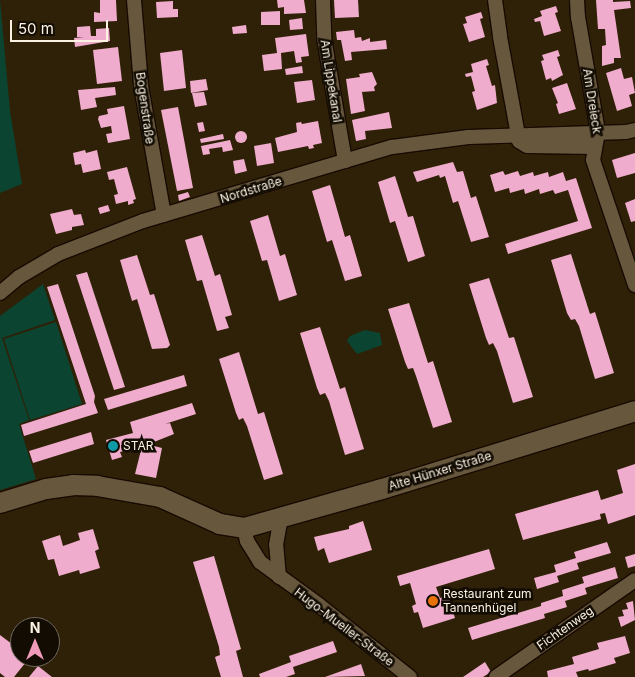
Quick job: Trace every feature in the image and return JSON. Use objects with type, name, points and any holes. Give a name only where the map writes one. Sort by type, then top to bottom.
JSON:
[{"type":"street","name":"Bogenstraße","points":[[134,0],[141,86],[164,215]]},
{"type":"street","name":"Am Lippekanal","points":[[323,0],[324,38],[345,161]]},
{"type":"street","points":[[495,0],[518,136]]},
{"type":"street","name":"Am Dreieck","points":[[577,0],[578,17],[598,132],[593,160],[635,285]]},
{"type":"street","name":"Nordstraße","points":[[0,293],[19,277],[58,254],[164,215],[392,147],[437,140],[635,130]]},
{"type":"street","name":"Nordstraße","points":[[518,136],[522,144],[527,146],[594,146]]},
{"type":"street","name":"Alte Hünxer Straße","points":[[244,528],[635,411]]},
{"type":"street","points":[[0,503],[46,489],[97,486],[160,497],[220,524],[244,528]]},
{"type":"street","points":[[279,577],[276,545],[281,518]]},
{"type":"street","name":"Hugo-Mueller-Straße","points":[[244,528],[247,541],[260,562],[319,605],[410,677]]},
{"type":"street","name":"Fichtenweg","points":[[496,677],[635,580]]},
{"type":"green space","points":[[0,0],[10,111],[22,184],[0,193]]},
{"type":"green space","points":[[43,284],[55,320],[2,338],[29,420],[19,424],[36,479],[0,490],[0,316]]},
{"type":"green space","points":[[56,322],[82,404],[30,420],[4,339]]},
{"type":"green space","points":[[365,330],[380,333],[382,345],[357,354],[347,341],[350,336]]},
{"type":"building","points":[[100,0],[116,0],[117,21],[94,22],[94,12],[100,13]]},
{"type":"building","points":[[277,0],[304,0],[306,13],[284,14],[284,7],[278,8]]},
{"type":"building","points":[[334,0],[358,0],[359,17],[335,18]]},
{"type":"building","points":[[596,0],[630,1],[631,8],[614,10],[621,58],[614,58],[614,63],[602,66],[602,46],[606,45],[605,29],[598,29]]},
{"type":"building","points":[[173,1],[173,9],[178,9],[178,17],[157,18],[156,2]]},
{"type":"building","points":[[556,6],[558,12],[555,13],[561,31],[544,36],[540,21],[535,22],[534,19],[542,16],[540,11]]},
{"type":"building","points":[[280,11],[280,25],[261,25],[261,12]]},
{"type":"building","points":[[481,12],[483,18],[480,19],[485,37],[469,42],[463,24],[467,23],[465,17]]},
{"type":"building","points":[[302,18],[303,29],[290,30],[289,20]]},
{"type":"building","points":[[246,25],[247,33],[233,34],[232,27]]},
{"type":"building","points":[[90,26],[91,36],[96,36],[96,29],[109,28],[110,41],[75,47],[74,38],[84,37],[77,37],[77,27]]},
{"type":"building","points":[[354,30],[355,38],[361,37],[362,41],[370,38],[370,42],[386,40],[387,49],[351,52],[352,60],[345,61],[341,40],[337,40],[336,32]]},
{"type":"building","points":[[306,34],[309,56],[301,57],[302,62],[296,63],[294,51],[281,53],[282,69],[264,71],[262,55],[277,53],[275,38]]},
{"type":"building","points":[[118,47],[122,81],[97,84],[93,50]]},
{"type":"building","points":[[182,50],[186,88],[164,91],[160,53]]},
{"type":"building","points":[[558,50],[560,56],[557,57],[563,75],[552,81],[551,78],[546,80],[541,61],[544,60],[542,55]]},
{"type":"building","points":[[487,59],[489,65],[486,66],[492,86],[495,85],[497,103],[477,110],[472,92],[475,91],[471,76],[466,77],[465,74],[473,72],[471,64]]},
{"type":"building","points":[[302,66],[303,73],[286,75],[285,69]]},
{"type":"building","points":[[621,68],[624,79],[632,77],[635,93],[629,95],[632,106],[617,111],[606,73]]},
{"type":"building","points":[[372,72],[377,84],[374,87],[375,91],[362,92],[365,111],[351,114],[346,79],[360,77],[359,74]]},
{"type":"building","points":[[206,79],[208,90],[191,93],[190,81]]},
{"type":"building","points":[[312,80],[315,100],[297,103],[294,82]]},
{"type":"building","points":[[567,83],[576,109],[559,114],[556,104],[558,103],[552,88]]},
{"type":"building","points":[[115,87],[116,95],[95,98],[97,107],[81,110],[78,90]]},
{"type":"building","points":[[204,92],[207,105],[195,107],[192,93]]},
{"type":"building","points":[[124,106],[130,139],[108,143],[106,134],[112,133],[111,126],[101,128],[99,116],[108,114],[107,109]]},
{"type":"building","points":[[178,107],[193,188],[177,191],[161,110]]},
{"type":"building","points":[[389,112],[392,128],[365,131],[366,139],[356,141],[352,120]]},
{"type":"building","points":[[318,121],[322,143],[313,145],[314,148],[309,149],[308,146],[278,152],[275,138],[297,132],[296,123],[301,122],[302,124]]},
{"type":"building","points":[[203,122],[205,131],[199,132],[197,123]]},
{"type":"building","points":[[239,131],[243,131],[247,137],[243,143],[239,143],[235,139],[235,135]]},
{"type":"building","points":[[223,134],[224,139],[201,143],[200,139]]},
{"type":"building","points":[[230,140],[233,150],[223,152],[222,147],[209,149],[210,154],[203,155],[201,146]]},
{"type":"building","points":[[271,143],[274,163],[257,166],[254,146]]},
{"type":"building","points":[[85,150],[86,153],[97,150],[101,169],[83,173],[81,164],[75,165],[73,153]]},
{"type":"building","points":[[635,153],[635,173],[617,178],[612,160]]},
{"type":"building","points":[[244,159],[247,171],[235,174],[233,161]]},
{"type":"building","points":[[453,162],[457,172],[463,171],[471,198],[476,196],[489,237],[471,242],[458,201],[453,203],[445,176],[440,178],[439,175],[417,182],[413,172]]},
{"type":"building","points":[[127,167],[136,199],[133,200],[134,203],[128,205],[128,201],[116,204],[114,195],[118,194],[114,179],[109,180],[107,172]]},
{"type":"building","points":[[503,171],[505,175],[518,171],[520,176],[533,172],[534,176],[548,172],[549,177],[563,172],[566,181],[576,178],[592,228],[508,254],[505,244],[578,221],[568,190],[555,194],[553,190],[540,194],[539,189],[525,194],[524,189],[510,193],[509,188],[495,192],[490,175]]},
{"type":"building","points":[[395,176],[408,217],[413,216],[425,256],[408,262],[395,221],[390,223],[378,182]]},
{"type":"building","points":[[330,185],[345,237],[350,235],[362,276],[345,281],[332,240],[327,242],[312,191]]},
{"type":"building","points":[[188,192],[190,197],[179,201],[178,195]]},
{"type":"building","points":[[635,199],[635,221],[631,222],[625,203]]},
{"type":"building","points":[[108,205],[110,211],[100,214],[98,208]]},
{"type":"building","points":[[72,209],[74,215],[81,214],[84,225],[72,227],[72,230],[56,234],[50,214]]},
{"type":"building","points":[[268,215],[280,256],[285,254],[297,295],[279,301],[267,260],[262,261],[250,221]]},
{"type":"building","points":[[202,235],[215,276],[220,274],[232,315],[225,317],[229,328],[217,331],[202,280],[197,281],[185,240]]},
{"type":"building","points":[[571,254],[590,314],[595,312],[614,373],[595,379],[579,326],[575,319],[571,320],[567,313],[551,260]]},
{"type":"building","points":[[137,255],[150,295],[154,294],[170,345],[167,348],[152,349],[137,299],[132,301],[120,260]]},
{"type":"building","points":[[87,272],[125,387],[114,390],[76,275]]},
{"type":"building","points":[[489,278],[509,338],[514,337],[533,397],[513,403],[497,351],[493,343],[489,345],[486,338],[469,284]]},
{"type":"building","points":[[58,284],[95,396],[94,402],[98,413],[24,436],[21,425],[86,404],[47,287]]},
{"type":"building","points":[[409,303],[428,363],[433,361],[452,422],[433,428],[413,368],[408,369],[405,362],[388,309]]},
{"type":"building","points":[[320,327],[340,389],[345,387],[364,449],[345,455],[329,401],[325,393],[320,395],[317,388],[300,333]]},
{"type":"building","points":[[239,352],[258,414],[264,412],[283,474],[264,480],[247,426],[243,418],[239,420],[236,413],[219,359]]},
{"type":"building","points":[[184,375],[187,386],[108,410],[104,399]]},
{"type":"building","points":[[192,403],[196,414],[165,424],[170,423],[174,434],[154,442],[154,446],[162,448],[156,478],[135,474],[142,446],[120,452],[122,457],[112,460],[106,440],[133,433],[130,422]]},
{"type":"building","points":[[91,432],[94,444],[33,463],[29,451]]},
{"type":"building","points":[[635,464],[635,515],[608,524],[605,513],[600,514],[601,519],[523,540],[515,514],[598,490],[601,500],[623,493],[617,470]]},
{"type":"building","points":[[363,521],[372,550],[329,563],[324,548],[318,551],[314,537],[349,529],[349,526]]},
{"type":"building","points":[[93,529],[99,549],[95,551],[100,568],[80,574],[79,570],[59,576],[54,559],[48,560],[42,541],[60,535],[63,546],[80,540],[78,533]]},
{"type":"building","points":[[607,542],[611,553],[577,563],[579,569],[557,576],[559,582],[537,589],[534,578],[556,572],[554,565],[576,558],[574,552]]},
{"type":"building","points":[[489,549],[495,569],[436,587],[440,598],[448,595],[455,618],[423,628],[418,612],[414,613],[412,606],[416,604],[410,583],[400,586],[397,576]]},
{"type":"building","points":[[635,554],[635,566],[628,568],[625,557]]},
{"type":"building","points":[[214,556],[241,649],[236,651],[243,677],[221,677],[215,657],[220,655],[219,647],[193,562]]},
{"type":"building","points":[[615,567],[618,578],[585,588],[587,594],[565,601],[567,607],[544,614],[545,618],[472,640],[468,628],[541,606],[541,603],[563,596],[562,590],[584,583],[582,577]]},
{"type":"building","points":[[633,601],[635,620],[621,627],[618,617],[624,616],[622,610],[628,609],[626,603]]},
{"type":"building","points":[[0,635],[10,642],[10,667],[22,667],[14,677],[5,677],[0,673]]},
{"type":"building","points":[[625,636],[630,653],[614,658],[616,663],[589,671],[588,669],[576,672],[578,677],[548,677],[547,671],[574,664],[572,657],[599,649],[597,643]]},
{"type":"building","points":[[333,641],[337,652],[293,667],[295,674],[286,677],[260,677],[259,674],[291,662],[289,656]]},
{"type":"building","points":[[485,662],[491,672],[483,677],[463,677]]},
{"type":"building","points":[[361,664],[365,676],[325,677]]},
{"type":"building","points":[[39,667],[52,677],[29,677]]},
{"type":"place","name":"STAR","points":[[113,446]]},
{"type":"place","name":"Restaurant zum Tannenhügel","points":[[433,601]]}]
